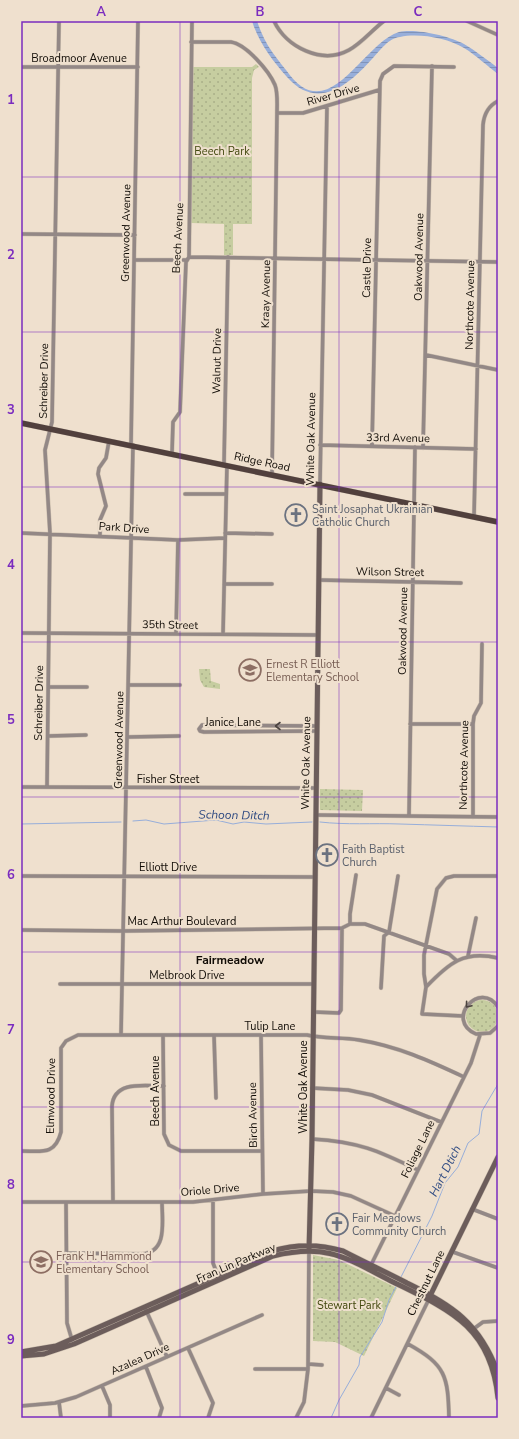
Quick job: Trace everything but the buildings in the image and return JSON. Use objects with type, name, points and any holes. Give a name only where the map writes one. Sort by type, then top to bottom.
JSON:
[{"type":"main road","name":"Ridge Road","points":[[21,423],[172,453],[498,522]]},
{"type":"street","name":"Schreiber Drive","points":[[47,787],[50,533],[44,450],[51,429],[59,21]]},
{"type":"street","name":"Greenwood Avenue","points":[[121,1035],[122,931],[127,788],[132,538],[134,235],[138,21]]},
{"type":"street","name":"Beech Avenue","points":[[172,453],[173,422],[180,412],[188,258],[192,21]]},
{"type":"street","points":[[274,21],[283,35],[294,45],[308,52],[328,55],[338,54],[349,50],[384,21]]},
{"type":"street","points":[[468,21],[498,35]]},
{"type":"street","points":[[191,42],[231,42],[237,43],[246,48],[275,85],[277,112]]},
{"type":"street","name":"Castle Drive","points":[[372,446],[380,81],[383,74],[394,66],[454,67]]},
{"type":"street","name":"Oakwood Avenue","points":[[423,448],[432,66]]},
{"type":"street","name":"Broadmoor Avenue","points":[[21,67],[138,67]]},
{"type":"street","name":"River Drive","points":[[277,112],[303,113],[379,90]]},
{"type":"street","name":"Northcote Avenue","points":[[474,517],[482,125],[486,112],[491,105],[498,101]]},
{"type":"street","name":"White Oak Avenue","points":[[296,1418],[304,1402],[308,1367],[314,1012],[314,877],[320,445],[327,106]]},
{"type":"street","name":"Kraay Avenue","points":[[272,475],[277,112]]},
{"type":"street","points":[[21,234],[134,235]]},
{"type":"street","points":[[134,260],[228,257],[498,262]]},
{"type":"street","name":"Walnut Drive","points":[[223,634],[228,257]]},
{"type":"street","points":[[426,355],[498,370]]},
{"type":"street","points":[[100,536],[100,520],[106,506],[98,474],[99,468],[106,458],[109,441]]},
{"type":"street","name":"33rd Avenue","points":[[320,445],[476,449]]},
{"type":"street","name":"Oakwood Avenue","points":[[409,815],[415,447]]},
{"type":"street","points":[[185,494],[226,494]]},
{"type":"street","name":"Park Drive","points":[[21,533],[50,533],[178,540],[225,538]]},
{"type":"street","points":[[225,533],[272,534]]},
{"type":"street","points":[[176,634],[178,540]]},
{"type":"street","name":"Wilson Street","points":[[319,580],[461,583]]},
{"type":"street","points":[[224,584],[272,584]]},
{"type":"street","name":"35th Street","points":[[21,633],[318,635]]},
{"type":"street","name":"Northcote Avenue","points":[[473,817],[473,724],[474,716],[481,703],[482,644]]},
{"type":"street","points":[[129,685],[180,685]]},
{"type":"street","points":[[48,687],[87,687]]},
{"type":"street","points":[[410,724],[473,724]]},
{"type":"street","name":"Janice Lane","points":[[202,725],[317,728],[204,732],[200,731],[199,728],[202,725]]},
{"type":"street","points":[[48,736],[86,735]]},
{"type":"street","points":[[128,737],[179,736]]},
{"type":"street","name":"Fisher Street","points":[[21,787],[316,788]]},
{"type":"street","points":[[316,815],[498,817]]},
{"type":"street","points":[[350,924],[350,914],[356,875]]},
{"type":"street","name":"Elliott Drive","points":[[21,876],[314,877]]},
{"type":"street","points":[[381,988],[384,936],[388,932],[398,876]]},
{"type":"street","points":[[463,1016],[422,1014],[426,987],[424,974],[426,947],[437,889],[446,878],[463,876],[498,876]]},
{"type":"street","points":[[468,956],[476,918]]},
{"type":"street","points":[[314,1012],[339,1013],[341,1010],[342,928],[350,924],[365,924],[449,954],[456,960]]},
{"type":"street","name":"Mac Arthur Boulevard","points":[[21,930],[122,931],[342,928]]},
{"type":"street","points":[[426,987],[438,974],[456,960],[468,956],[498,958]]},
{"type":"street","name":"Melbrook Drive","points":[[60,984],[314,984]]},
{"type":"street","points":[[498,1007],[488,999],[478,998],[470,1002],[463,1016],[468,1028],[480,1035],[490,1033],[498,1026]]},
{"type":"street","name":"Tulip Lane","points":[[70,1038],[78,1035],[261,1035],[313,1036],[359,1040],[384,1045],[412,1054],[464,1077]]},
{"type":"street","name":"Beech Avenue","points":[[163,1035],[164,1134],[169,1145],[181,1151],[262,1151]]},
{"type":"street","points":[[214,1035],[216,1098]]},
{"type":"street","name":"Birch Avenue","points":[[261,1035],[263,1194]]},
{"type":"street","name":"Foliage Lane","points":[[370,1267],[471,1063],[480,1035]]},
{"type":"street","name":"Elmwood Drive","points":[[21,1151],[47,1151],[55,1147],[59,1140],[61,1132],[61,1053],[64,1044],[70,1038]]},
{"type":"street","points":[[113,1202],[112,1106],[114,1096],[120,1090],[129,1086],[164,1086]]},
{"type":"street","points":[[312,1088],[348,1090],[372,1095],[441,1122]]},
{"type":"street","points":[[312,1139],[343,1141],[360,1145],[380,1151],[418,1170]]},
{"type":"street","name":"Chestnut Lane","points":[[371,1418],[453,1252],[472,1209],[496,1168],[498,1157]]},
{"type":"street","name":"Oriole Drive","points":[[21,1202],[162,1202],[213,1200],[263,1194],[311,1191],[333,1192],[351,1196],[395,1216]]},
{"type":"street","points":[[213,1200],[213,1263],[219,1278]]},
{"type":"street","points":[[66,1202],[67,1323],[73,1342]]},
{"type":"street","points":[[67,1253],[142,1254],[153,1251],[159,1245],[162,1236],[162,1202]]},
{"type":"street","points":[[472,1209],[498,1219]]},
{"type":"street","name":"Fran Lin Parkway","points":[[21,1356],[44,1354],[146,1309],[273,1256],[310,1248],[341,1256],[370,1267],[430,1297],[446,1303],[473,1330],[489,1358],[497,1373],[498,1398]]},
{"type":"street","points":[[453,1252],[498,1268]]},
{"type":"street","points":[[146,1309],[167,1357]]},
{"type":"street","name":"Azalea Drive","points":[[21,1406],[59,1402],[102,1386],[262,1315]]},
{"type":"street","points":[[473,1330],[488,1321],[498,1321]]},
{"type":"street","name":"Fran Lin Parkway","points":[[21,1352],[44,1350],[73,1342]]},
{"type":"street","points":[[408,1344],[427,1354],[439,1366],[446,1378],[449,1418]]},
{"type":"street","points":[[188,1348],[213,1403],[208,1418]]},
{"type":"street","points":[[255,1369],[322,1365]]},
{"type":"street","points":[[146,1367],[162,1408],[159,1418]]},
{"type":"street","points":[[102,1386],[111,1408],[110,1418]]},
{"type":"street","points":[[386,1388],[399,1395]]},
{"type":"street","points":[[59,1402],[61,1418]]},
{"type":"green space","name":"Beech Park","points":[[256,64],[259,67],[254,70],[252,78],[252,224],[233,224],[233,255],[224,255],[224,224],[191,223],[193,67],[252,67]]},
{"type":"green space","points":[[199,669],[210,669],[211,681],[220,684],[220,689],[204,687],[200,680]]},
{"type":"green space","points":[[320,789],[363,790],[362,811],[320,810]]},
{"type":"green space","points":[[479,1000],[485,1000],[495,1007],[498,1016],[497,1022],[491,1029],[485,1032],[479,1032],[469,1025],[466,1019],[466,1013],[473,1003]]},
{"type":"green space","name":"Stewart Park","points":[[313,1255],[339,1260],[397,1288],[364,1356],[335,1342],[313,1341]]},
{"type":"water","points":[[252,21],[257,21],[269,47],[286,70],[301,86],[316,91],[330,88],[344,78],[385,39],[399,32],[406,31],[423,32],[458,41],[498,68],[498,74],[473,54],[457,44],[433,37],[408,36],[396,38],[388,42],[363,69],[342,86],[332,91],[321,93],[310,92],[298,87],[276,64],[262,44]]},
{"type":"waterway","name":"Schoon Ditch","points":[[133,821],[146,820],[164,824],[216,820],[233,824],[244,822],[266,824],[312,822]]},
{"type":"waterway","name":"Schoon Ditch","points":[[21,824],[121,822]]},
{"type":"waterway","name":"Schoon Ditch","points":[[320,822],[498,827]]},
{"type":"waterway","name":"Hart Dtich","points":[[401,1277],[432,1216],[445,1183],[458,1167],[468,1143],[479,1134],[482,1111],[498,1084]]},
{"type":"waterway","name":"Hart Dtich","points":[[331,1418],[339,1400],[359,1365],[360,1357],[382,1322],[389,1300],[397,1285]]},
{"type":"place","name":"Saint Josaphat Ukrainian Catholic Church","points":[[296,515]]},
{"type":"place","name":"Ernest R Elliott Elementary School","points":[[250,670]]},
{"type":"place","name":"Faith Baptist Church","points":[[327,855]]},
{"type":"place","name":"Fair Meadows Community Church","points":[[337,1224]]},
{"type":"place","name":"Frank H. Hammond Elementary School","points":[[41,1262]]},
{"type":"district","name":"Fairmeadow","points":[[230,960]]}]
